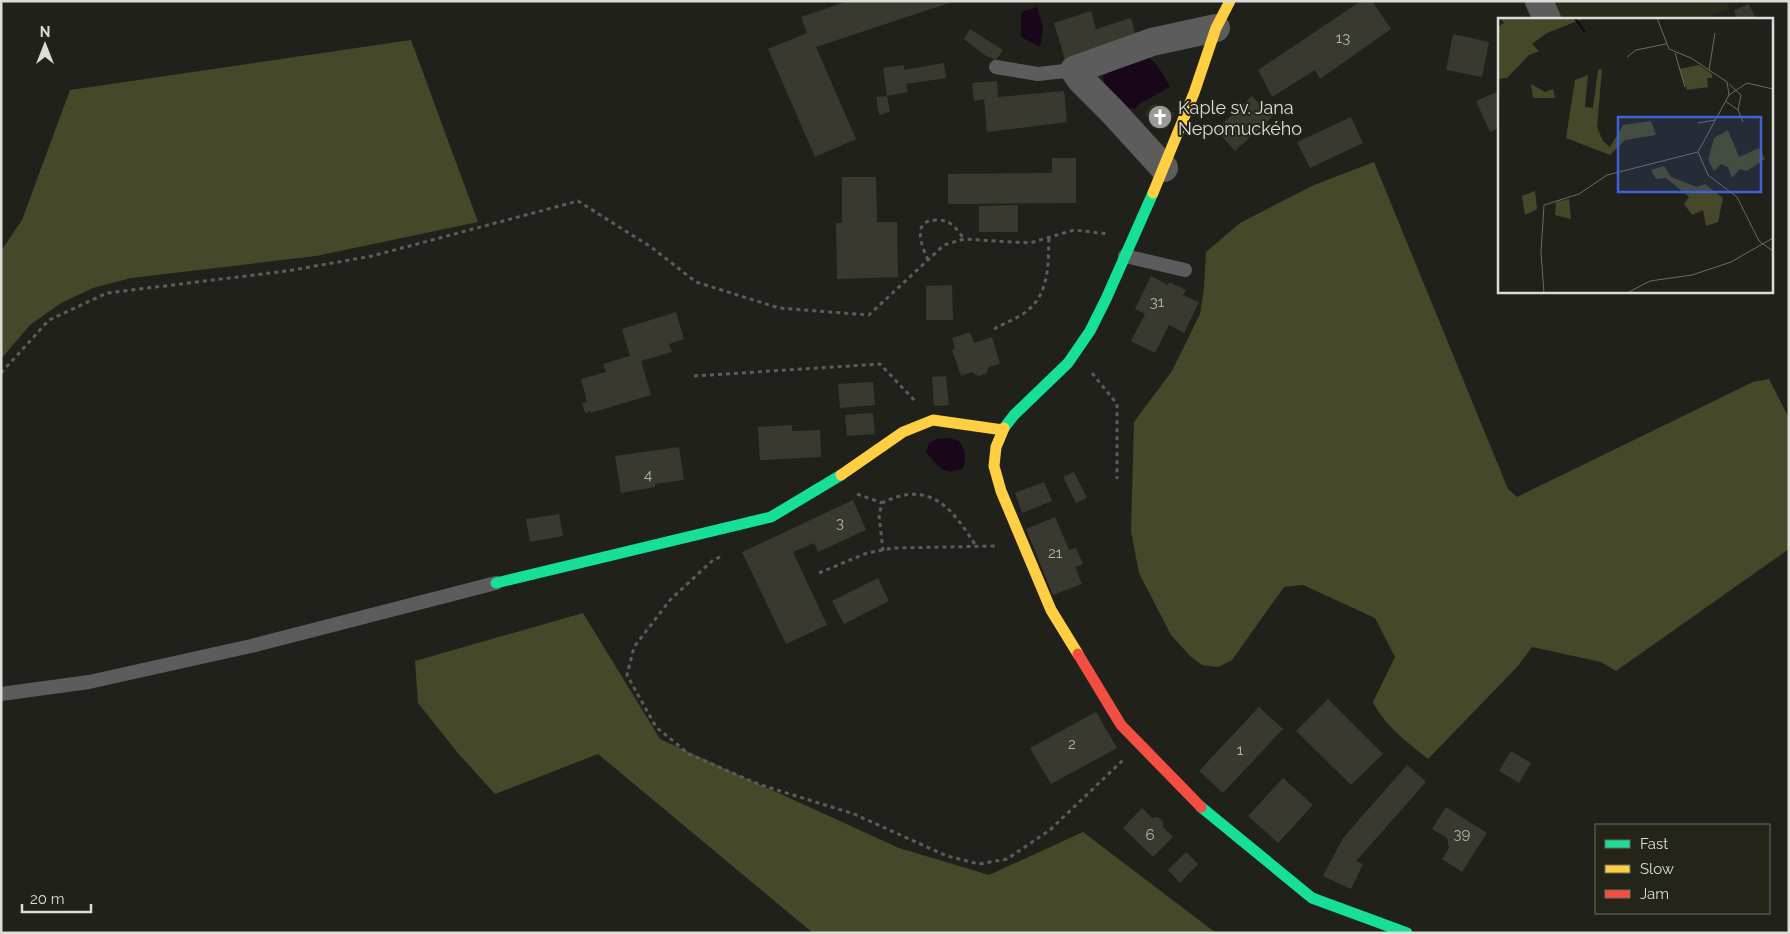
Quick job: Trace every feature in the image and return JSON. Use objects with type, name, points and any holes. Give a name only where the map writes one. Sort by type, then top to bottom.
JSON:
[{"type":"street","points":[[1230,1],[1216,28],[1194,93],[1164,168],[1106,300],[1090,331],[1068,363],[1014,415],[1002,430],[996,447],[994,466],[1001,491],[1051,610],[1121,725],[1205,811],[1312,898],[1407,933]]},
{"type":"street","points":[[1539,1],[1547,18]]},
{"type":"street","points":[[1164,168],[1081,80],[1074,70],[1152,42],[1216,28]]},
{"type":"street","points":[[496,583],[771,517],[842,475],[903,432],[933,420],[1002,430]]},
{"type":"lane","points":[[996,67],[1038,74],[1074,70]]},
{"type":"lane","points":[[1125,256],[1185,270]]},
{"type":"lane","points":[[1,694],[89,682],[242,648],[496,583]]},
{"type":"path","points":[[1,373],[48,320],[107,293],[286,271],[372,256],[578,201],[651,247],[696,282],[778,308],[870,315],[944,245],[964,239],[1030,243],[1074,230],[1104,232],[1131,242]]},
{"type":"path","points":[[928,260],[920,244],[920,231],[923,224],[930,220],[943,220],[952,224],[964,239]]},
{"type":"path","points":[[994,328],[1027,311],[1038,301],[1044,288],[1047,274],[1049,237]]},
{"type":"path","points":[[1068,363],[1086,366],[1117,404],[1117,479]]},
{"type":"path","points":[[694,376],[880,364],[933,420]]},
{"type":"path","points":[[819,572],[867,554],[893,548],[977,546],[958,518],[941,503],[921,494],[897,495],[882,503],[857,494],[851,495]]},
{"type":"path","points":[[882,503],[879,515],[883,551]]},
{"type":"path","points":[[722,556],[713,560],[670,600],[634,647],[628,675],[656,727],[689,754],[758,784],[854,814],[947,856],[979,864],[1007,859],[1050,830],[1140,744]]},
{"type":"shaded area","points":[[1551,1],[1727,1],[1729,9],[1703,18],[1558,18]]},
{"type":"shaded area","points":[[1037,7],[1043,26],[1040,47],[1021,37],[1021,12]]},
{"type":"shaded area","points":[[1147,57],[1158,66],[1170,87],[1139,104],[1135,109],[1129,108],[1114,98],[1104,82],[1103,76],[1113,70]]},
{"type":"shaded area","points":[[951,438],[960,442],[964,451],[964,464],[963,468],[956,471],[946,471],[938,466],[926,452],[929,443],[937,439]]},
{"type":"green space","points":[[411,40],[478,222],[316,256],[131,278],[93,288],[61,303],[30,325],[1,359],[1,251],[22,220],[70,90]]},
{"type":"green space","points":[[1374,162],[1508,489],[1517,497],[1753,382],[1769,379],[1789,418],[1789,549],[1616,671],[1601,662],[1532,647],[1517,667],[1428,759],[1390,726],[1373,702],[1395,657],[1375,618],[1303,585],[1284,587],[1232,660],[1218,667],[1202,665],[1190,656],[1171,635],[1139,573],[1131,531],[1134,422],[1172,371],[1200,314],[1206,252],[1240,223],[1314,185]]},
{"type":"green space","points":[[583,613],[660,739],[899,848],[989,875],[1083,832],[1216,933],[813,933],[598,754],[495,794],[457,752],[418,703],[415,661]]},
{"type":"building","points":[[848,1],[952,2],[816,47],[856,139],[815,157],[768,49],[807,33],[801,17]]},
{"type":"building","points":[[1361,1],[1372,1],[1391,29],[1320,79],[1315,70],[1272,97],[1258,70]]},
{"type":"building","points":[[1749,4],[1755,17],[1737,18],[1734,10]]},
{"type":"building","points":[[1091,11],[1096,29],[1131,18],[1136,37],[1065,60],[1054,23]]},
{"type":"building","points":[[970,29],[1003,50],[996,60],[986,56],[964,39]]},
{"type":"building","points":[[1453,34],[1489,42],[1482,77],[1446,70]]},
{"type":"building","points":[[944,63],[946,78],[906,84],[908,92],[887,96],[883,68],[904,65],[904,70]]},
{"type":"building","points":[[997,81],[998,97],[1064,91],[1067,122],[987,132],[984,99],[974,101],[972,83]]},
{"type":"building","points":[[1498,91],[1498,128],[1490,132],[1476,101]]},
{"type":"building","points":[[887,96],[890,112],[879,115],[876,97]]},
{"type":"building","points":[[1252,96],[1272,117],[1235,151],[1216,130]]},
{"type":"building","name":"Kaple sv. Jana Nepomuckého","points":[[1156,104],[1174,113],[1166,129],[1148,119],[1146,114],[1151,106]]},
{"type":"building","points":[[1351,117],[1363,143],[1310,168],[1297,142]]},
{"type":"building","points":[[1052,158],[1076,158],[1076,203],[948,204],[948,174],[1052,173]]},
{"type":"building","points":[[842,177],[876,177],[877,222],[897,222],[898,277],[837,279],[836,223],[842,223]]},
{"type":"building","points":[[1018,205],[1018,232],[979,232],[979,206]]},
{"type":"building","points":[[1151,276],[1168,285],[1169,282],[1186,290],[1183,295],[1199,302],[1184,333],[1169,325],[1155,353],[1131,341],[1145,314],[1135,309]]},
{"type":"building","points":[[952,285],[953,320],[926,320],[926,286]]},
{"type":"building","points":[[676,312],[684,339],[669,344],[672,352],[641,361],[651,395],[585,413],[582,403],[587,402],[581,379],[606,372],[603,364],[630,356],[622,329]]},
{"type":"building","points":[[970,332],[974,343],[992,337],[1000,364],[989,367],[986,374],[978,376],[972,372],[961,376],[952,350],[955,349],[952,338]]},
{"type":"building","points":[[946,376],[949,405],[934,406],[932,377]]},
{"type":"building","points":[[873,382],[875,405],[840,408],[838,384]]},
{"type":"building","points":[[873,413],[875,434],[847,436],[845,415]]},
{"type":"building","points":[[792,425],[792,431],[820,430],[821,457],[760,460],[758,427]]},
{"type":"building","points":[[679,447],[684,480],[655,484],[655,487],[621,493],[615,456]]},
{"type":"building","points":[[1074,472],[1087,498],[1076,503],[1063,477]]},
{"type":"building","points":[[1044,482],[1052,501],[1022,513],[1015,493]]},
{"type":"building","points":[[853,500],[866,530],[818,552],[814,543],[793,552],[827,625],[786,644],[742,552]]},
{"type":"building","points":[[559,514],[563,536],[530,542],[526,519]]},
{"type":"building","points":[[1055,517],[1069,550],[1076,548],[1083,564],[1075,567],[1082,584],[1053,595],[1026,529]]},
{"type":"building","points":[[878,578],[889,601],[844,624],[832,601]]},
{"type":"building","points":[[1328,699],[1383,754],[1351,785],[1296,731]]},
{"type":"building","points":[[1259,707],[1283,729],[1223,793],[1199,771]]},
{"type":"building","points":[[1096,712],[1117,748],[1051,784],[1030,748]]},
{"type":"building","points":[[1511,751],[1531,763],[1519,783],[1499,771]]},
{"type":"building","points":[[1407,765],[1426,782],[1356,861],[1363,864],[1351,889],[1323,876],[1343,838]]},
{"type":"building","points":[[1283,778],[1313,805],[1278,843],[1248,816]]},
{"type":"building","points":[[1446,807],[1487,833],[1462,872],[1442,859],[1449,848],[1447,838],[1432,829]]},
{"type":"building","points":[[1142,808],[1152,818],[1158,817],[1163,822],[1163,827],[1173,837],[1153,857],[1123,828]]},
{"type":"building","points":[[1186,852],[1198,864],[1180,883],[1168,870]]},
{"type":"traffic: fast","points":[[1004,428],[1014,415],[1068,363],[1090,331],[1153,193]]},
{"type":"traffic: fast","points":[[496,583],[771,517],[841,475]]},
{"type":"traffic: fast","points":[[1201,807],[1312,898],[1407,933]]},
{"type":"traffic: slow","points":[[1153,193],[1194,93],[1216,28],[1230,1]]},
{"type":"traffic: slow","points":[[841,475],[903,432],[933,420],[1003,430]]},
{"type":"traffic: slow","points":[[1004,428],[996,447],[994,466],[1001,491],[1051,610],[1078,654]]},
{"type":"traffic: jam","points":[[1078,654],[1121,725],[1201,807]]},
{"type":"place","name":"Kaple sv. Jana Nepomuckého","points":[[1160,117]]}]
